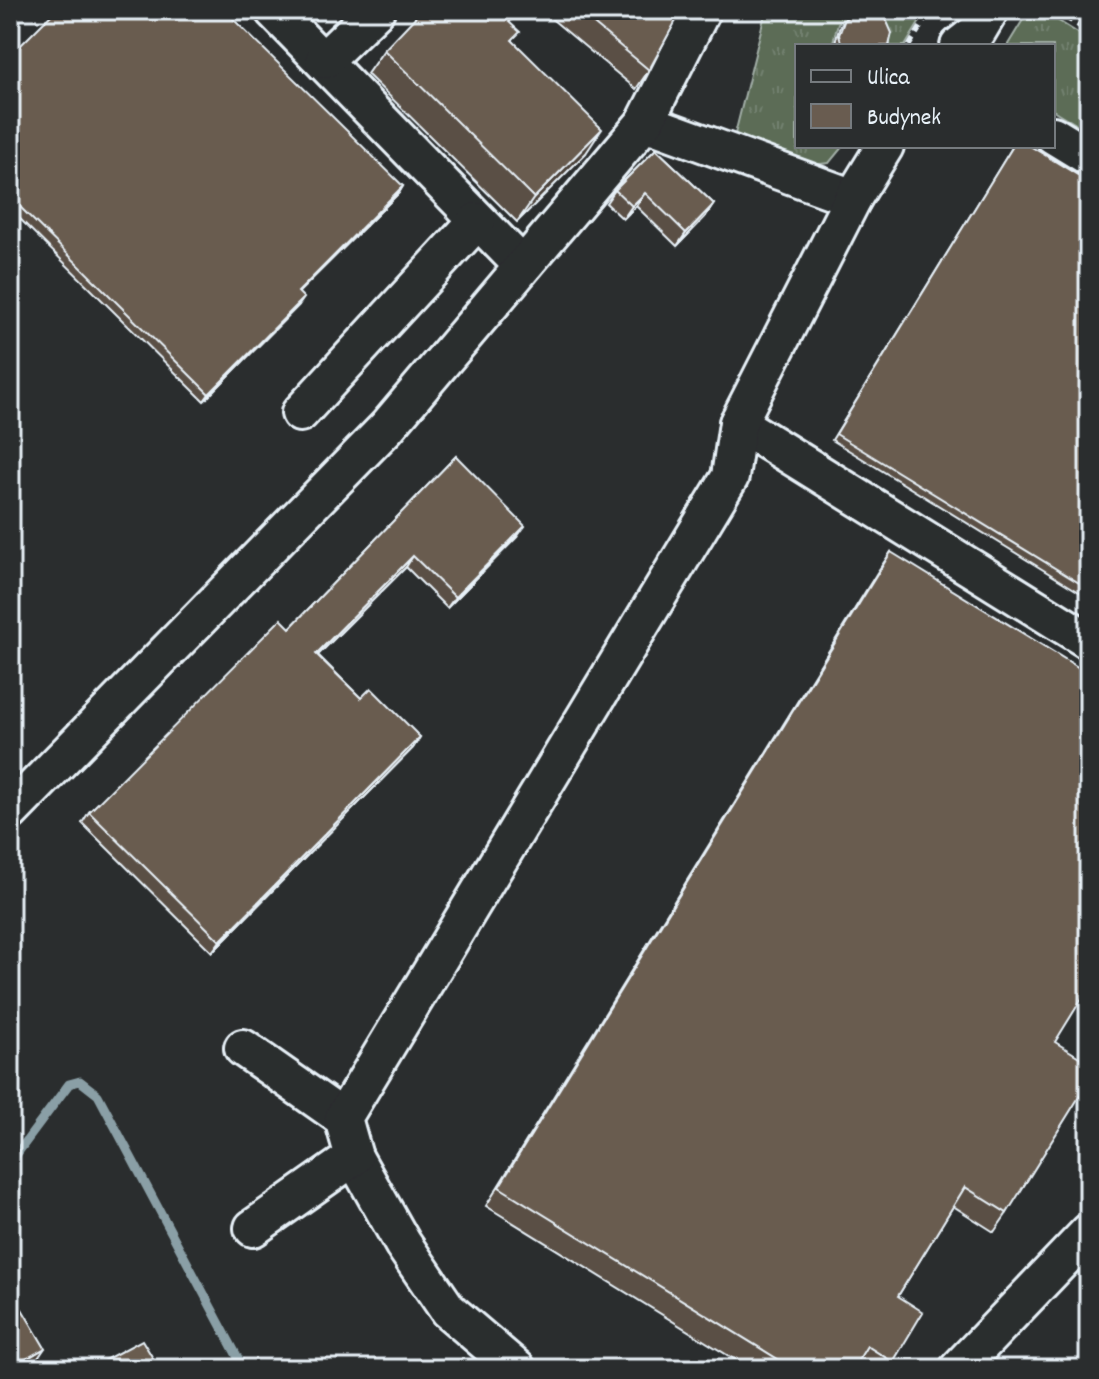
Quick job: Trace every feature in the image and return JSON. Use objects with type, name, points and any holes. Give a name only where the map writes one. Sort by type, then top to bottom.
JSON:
[{"type":"lane","points":[[273,10],[522,265]]},
{"type":"lane","points":[[324,60],[376,10]]},
{"type":"lane","points":[[10,812],[387,427],[645,122],[702,10]]},
{"type":"lane","points":[[962,44],[977,32],[990,10]]},
{"type":"lane","points":[[645,122],[853,198]]},
{"type":"lane","points":[[1055,136],[1089,157]]},
{"type":"lane","points":[[343,1118],[730,477],[738,423],[853,198],[884,148]]},
{"type":"lane","points":[[300,413],[477,221]]},
{"type":"lane","points":[[738,423],[1089,641]]},
{"type":"lane","points":[[243,1048],[343,1118],[354,1157],[403,1244],[448,1310],[517,1369]]},
{"type":"lane","points":[[253,1228],[354,1157]]},
{"type":"lane","points":[[958,1369],[1089,1232]]},
{"type":"path","points":[[910,44],[931,10]]},
{"type":"path","points":[[1053,10],[1089,32]]},
{"type":"green space","points":[[766,10],[927,10],[906,44],[890,44],[890,37],[856,13],[838,23],[833,44],[795,44],[795,148],[841,148],[829,163],[811,165],[733,142]]},
{"type":"green space","points":[[1029,10],[1041,10],[1089,40],[1089,132],[1055,111],[1055,44],[1008,44]]},
{"type":"building","points":[[56,10],[224,10],[403,186],[298,292],[304,298],[209,394],[10,197],[10,56]]},
{"type":"building","points":[[422,10],[503,10],[512,19],[509,22],[520,32],[512,40],[602,129],[534,198],[384,50]]},
{"type":"building","points":[[577,10],[669,10],[678,17],[649,70]]},
{"type":"building","points":[[873,10],[885,17],[892,33],[889,44],[841,44],[839,35],[845,19],[856,11]]},
{"type":"building","points":[[1012,148],[1033,148],[1089,182],[1089,589],[836,434]]},
{"type":"building","points":[[656,149],[714,204],[686,233],[645,193],[632,206],[615,190]]},
{"type":"building","points":[[456,456],[525,526],[455,597],[413,556],[316,654],[361,698],[371,688],[420,737],[220,941],[89,812],[281,619],[290,628]]},
{"type":"building","points":[[891,552],[1089,674],[1089,987],[1055,1042],[1089,1063],[1089,1081],[1007,1213],[965,1187],[898,1296],[923,1312],[893,1362],[867,1346],[853,1369],[794,1369],[499,1187]]},
{"type":"building","points":[[22,1309],[45,1348],[10,1368],[10,1316]]},
{"type":"building","points":[[142,1340],[154,1360],[138,1369],[88,1369]]},
{"type":"waterway","points":[[10,1163],[69,1084],[80,1081],[98,1095],[244,1369]]},
{"type":"waterway","points":[[1081,1369],[1089,1364]]}]
